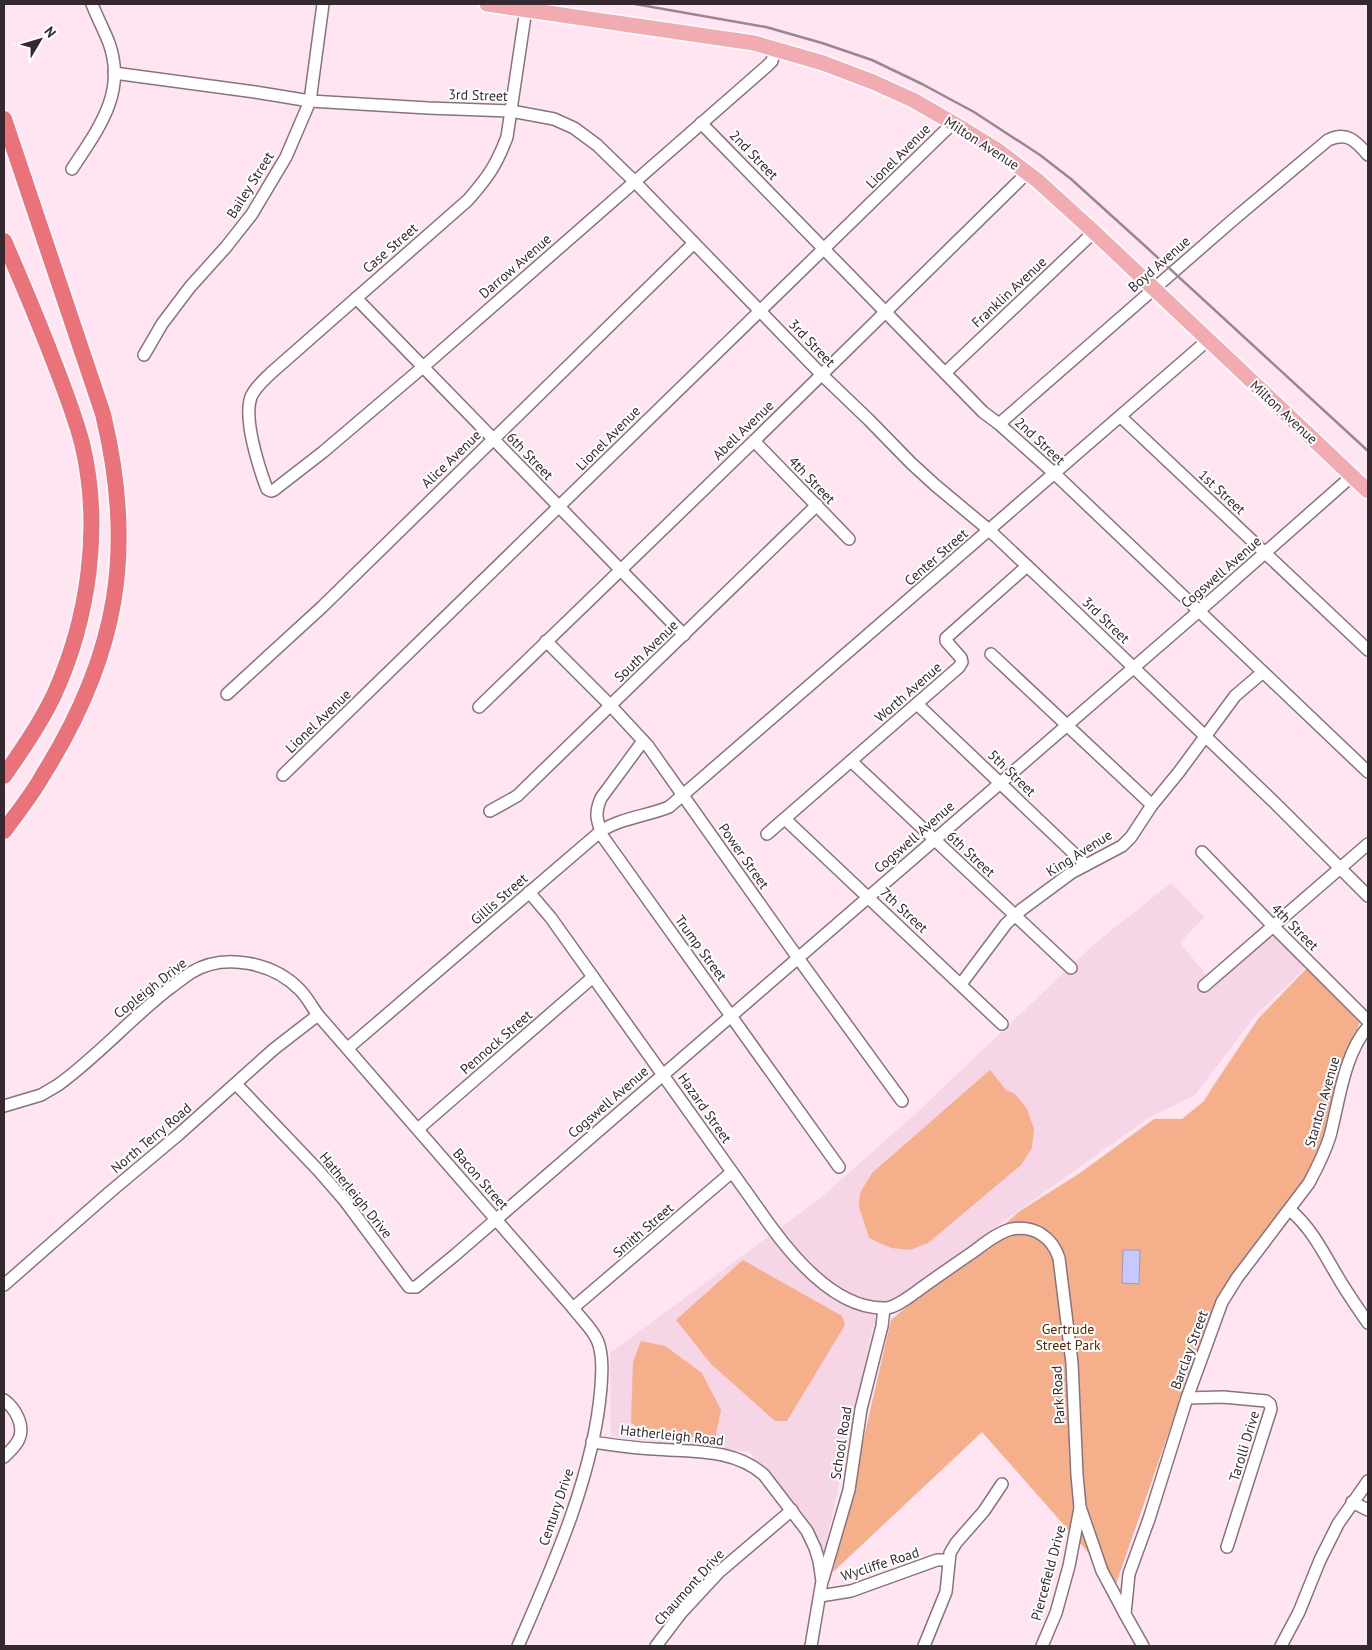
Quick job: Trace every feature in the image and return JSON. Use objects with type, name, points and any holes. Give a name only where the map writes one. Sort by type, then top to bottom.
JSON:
[{"type":"highway","points":[[4,119],[103,414],[112,452],[120,524],[115,594],[109,624],[90,686],[72,725],[43,776],[4,831]]},
{"type":"highway","points":[[4,242],[72,406],[87,468],[92,537],[86,588],[78,627],[68,661],[32,737],[4,776]]},
{"type":"main road","name":"Milton Avenue","points":[[487,4],[754,44],[823,63],[913,100],[997,150],[1028,174],[1094,232],[1368,491]]},
{"type":"street","points":[[72,169],[106,114],[112,98],[114,72],[109,44],[92,4]]},
{"type":"street","name":"Bailey Street","points":[[144,355],[162,324],[190,287],[226,247],[252,214],[286,157],[310,101],[323,4]]},
{"type":"street","name":"Case Street","points":[[266,486],[250,430],[249,406],[251,397],[258,386],[468,200],[488,178],[506,138],[512,111],[526,9]]},
{"type":"street","name":"Darrow Avenue","points":[[266,486],[271,491],[274,490],[323,452],[423,367],[767,66],[772,60],[775,49]]},
{"type":"street","name":"3rd Street","points":[[114,72],[310,101],[512,111],[554,119],[574,128],[597,145],[634,181],[822,374],[935,485],[989,530],[1276,804],[1368,896]]},
{"type":"street","name":"2nd Street","points":[[701,123],[983,412],[1054,474],[1368,772]]},
{"type":"street","name":"Lionel Avenue","points":[[283,775],[953,123]]},
{"type":"street","name":"Boyd Avenue","points":[[999,424],[1328,140],[1337,136],[1343,136],[1359,145],[1368,155]]},
{"type":"street","name":"Abell Avenue","points":[[479,707],[1028,174]]},
{"type":"street","name":"Franklin Avenue","points":[[945,373],[1094,232]]},
{"type":"street","name":"Alice Avenue","points":[[227,694],[322,607],[694,243]]},
{"type":"street","name":"6th Street","points":[[356,298],[684,635]]},
{"type":"street","name":"Center Street","points":[[682,796],[1208,340]]},
{"type":"street","name":"1st Street","points":[[1121,417],[1368,650]]},
{"type":"street","name":"4th Street","points":[[754,441],[849,539]]},
{"type":"street","name":"Cogswell Avenue","points":[[455,1255],[1199,611],[1352,476]]},
{"type":"street","name":"South Avenue","points":[[490,811],[518,796],[817,505]]},
{"type":"street","name":"Worth Avenue","points":[[767,834],[959,668],[962,662],[946,642],[946,638],[1026,566]]},
{"type":"street","name":"Power Street","points":[[546,641],[643,741],[902,1101]]},
{"type":"street","points":[[991,654],[1152,805]]},
{"type":"street","name":"King Avenue","points":[[961,984],[1014,915],[1071,873],[1122,846],[1131,837],[1152,805],[1206,738],[1235,696],[1263,672]]},
{"type":"street","name":"5th Street","points":[[917,704],[1086,865]]},
{"type":"street","name":"Trump Street","points":[[643,741],[601,798],[596,809],[601,831],[610,847],[839,1167]]},
{"type":"street","name":"6th Street","points":[[851,761],[1071,968]]},
{"type":"street","name":"Gillis Street","points":[[348,1048],[601,831],[637,816],[654,813],[669,807],[682,796]]},
{"type":"street","name":"7th Street","points":[[785,818],[1002,1024]]},
{"type":"street","points":[[1204,986],[1368,844]]},
{"type":"street","name":"4th Street","points":[[1202,852],[1273,926],[1368,1020]]},
{"type":"street","name":"Hazard Street","points":[[529,892],[551,918],[788,1250],[820,1282],[843,1297],[857,1303],[884,1309]]},
{"type":"street","name":"Copleigh Drive","points":[[4,1106],[41,1095],[58,1085],[152,1003],[192,972],[205,966],[237,962],[264,968],[287,979],[301,991],[318,1015]]},
{"type":"street","name":"Pennock Street","points":[[418,1129],[593,977]]},
{"type":"street","name":"Bacon Street","points":[[318,1015],[573,1308],[598,1342],[602,1359],[602,1372]]},
{"type":"street","name":"North Terry Road","points":[[4,1285],[274,1049],[318,1015]]},
{"type":"street","name":"Stanton Avenue","points":[[1290,1210],[1309,1183],[1318,1166],[1329,1139],[1351,1055],[1361,1035],[1368,1027]]},
{"type":"street","name":"Hatherleigh Drive","points":[[236,1084],[345,1201],[409,1287],[416,1287],[455,1255]]},
{"type":"street","name":"Smith Street","points":[[573,1308],[732,1172]]},
{"type":"street","points":[[1290,1210],[1314,1237],[1342,1284],[1368,1322]]},
{"type":"street","name":"Barclay Street","points":[[1125,1614],[1129,1574],[1149,1519],[1187,1398],[1222,1302],[1237,1278],[1290,1210]]},
{"type":"street","name":"Park Road","points":[[884,1309],[904,1300],[985,1243],[1011,1230],[1024,1228],[1038,1232],[1052,1243],[1059,1258],[1072,1363],[1080,1507],[1102,1571],[1125,1614]]},
{"type":"street","name":"School Road","points":[[822,1581],[849,1490],[862,1409],[882,1326],[884,1309]]},
{"type":"street","name":"Century Drive","points":[[518,1646],[571,1515],[592,1442],[599,1405],[602,1372]]},
{"type":"street","name":"Tarolli Drive","points":[[1187,1398],[1223,1397],[1266,1400],[1270,1404],[1271,1409],[1227,1547]]},
{"type":"street","points":[[4,1400],[16,1413],[21,1432],[17,1443],[4,1458]]},
{"type":"street","name":"Hatherleigh Road","points":[[592,1442],[651,1449],[705,1452],[733,1457],[757,1469],[792,1510],[807,1531],[815,1548],[822,1581],[811,1646]]},
{"type":"street","points":[[1281,1646],[1299,1612],[1338,1524],[1368,1481]]},
{"type":"street","points":[[924,1646],[946,1592],[950,1553],[956,1543],[984,1511],[1002,1484]]},
{"type":"street","points":[[1352,1502],[1362,1505],[1368,1510]]},
{"type":"street","name":"Piercefield Drive","points":[[1042,1646],[1056,1613],[1069,1566],[1080,1507]]},
{"type":"street","name":"Chaumont Drive","points":[[656,1646],[681,1613],[719,1572],[792,1510]]},
{"type":"street","name":"Wycliffe Road","points":[[820,1596],[851,1591],[937,1560],[949,1560]]},
{"type":"street","points":[[1125,1614],[1143,1646]]},
{"type":"shaded area","points":[[1171,883],[1204,917],[1180,943],[1208,977],[1266,925],[1306,967],[1255,1016],[1195,1095],[1147,1119],[892,1301],[873,1326],[824,1553],[750,1452],[611,1436],[610,1353],[818,1200],[913,1116],[1094,944]]},
{"type":"green space","name":"Gertrude Street Park","points":[[1308,967],[1360,1021],[1312,1170],[1220,1292],[1181,1397],[1116,1584],[982,1432],[833,1572],[891,1320],[1020,1211],[1080,1173],[1154,1119],[1182,1119],[1204,1101],[1258,1019]]},
{"type":"green space","points":[[990,1070],[1006,1090],[1015,1094],[1027,1109],[1034,1129],[1032,1148],[1021,1165],[928,1243],[910,1250],[891,1248],[869,1238],[859,1207],[860,1193],[872,1173]]},
{"type":"green space","points":[[743,1260],[842,1316],[845,1325],[787,1421],[775,1421],[711,1364],[676,1320]]},
{"type":"green space","points":[[641,1341],[665,1346],[702,1373],[721,1410],[715,1439],[645,1434],[631,1422],[633,1362]]},
{"type":"water","points":[[1123,1250],[1140,1250],[1139,1284],[1122,1283]]},
{"type":"railway","points":[[635,4],[766,27],[822,43],[872,60],[974,112],[1040,155],[1071,179],[1368,451]]}]
